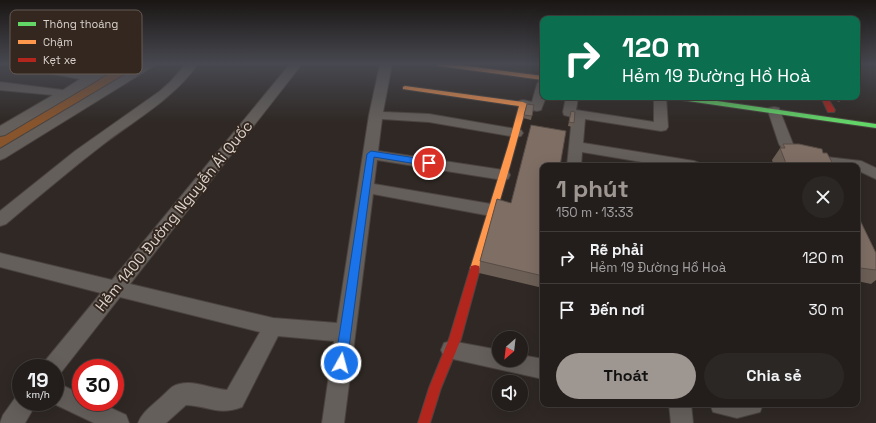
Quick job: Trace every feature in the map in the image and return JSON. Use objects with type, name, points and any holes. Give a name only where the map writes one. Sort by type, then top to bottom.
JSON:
[{"type":"street","points":[[0,132],[82,84]]},
{"type":"street","points":[[0,155],[118,84]]},
{"type":"street","points":[[0,220],[90,147],[167,92],[174,84]]},
{"type":"street","name":"Hẻm 1400 Đường Nguyễn Ái Quốc","points":[[59,359],[280,84]]},
{"type":"street","points":[[333,423],[344,333],[367,188],[375,115],[382,84]]},
{"type":"street","points":[[0,86],[26,90],[46,90],[65,94]]},
{"type":"street","points":[[405,88],[435,91],[537,107],[540,96]]},
{"type":"street","points":[[571,100],[569,112],[661,127],[660,100]]},
{"type":"street","points":[[707,100],[772,106],[836,120],[876,126]]},
{"type":"street","points":[[826,100],[836,120]]},
{"type":"street","points":[[424,423],[435,388],[451,350],[490,210],[503,175],[523,104]]},
{"type":"street","points":[[772,106],[786,144]]},
{"type":"street","points":[[574,163],[579,114]]},
{"type":"street","points":[[375,115],[429,118],[516,133]]},
{"type":"street","points":[[575,146],[676,163]]},
{"type":"street","points":[[371,154],[503,175]]},
{"type":"street","points":[[818,161],[835,163]]},
{"type":"street","points":[[860,166],[876,174]]},
{"type":"street","points":[[367,188],[490,210]]},
{"type":"street","points":[[0,260],[273,327],[344,333]]},
{"type":"street","points":[[149,423],[180,395],[186,392],[222,401],[234,399],[273,327]]},
{"type":"street","points":[[451,350],[540,368]]},
{"type":"street","points":[[64,397],[118,423]]},
{"type":"street","points":[[680,407],[682,423]]},
{"type":"street","points":[[11,423],[20,411]]},
{"type":"shaded area","points":[[85,84],[114,84],[0,152],[0,134]]},
{"type":"building","points":[[527,104],[534,105],[532,116],[524,115]]},
{"type":"building","points":[[571,111],[575,112],[574,123],[569,122]]},
{"type":"building","points":[[531,125],[566,131],[561,163],[540,163],[540,275],[480,261],[497,199],[511,203]]},
{"type":"building","points":[[783,144],[799,144],[822,149],[823,153],[827,153],[832,163],[786,163],[780,148],[785,148]]},
{"type":"building","points":[[860,220],[876,253],[876,270],[860,268]]},
{"type":"traffic: fast","points":[[695,100],[876,126]]},
{"type":"traffic: slow","points":[[405,88],[523,104],[475,269]]},
{"type":"traffic: jam","points":[[826,100],[831,110]]},
{"type":"traffic: jam","points":[[424,423],[435,388],[455,339],[475,269]]},
{"type":"route","points":[[341,363],[344,333],[371,154],[429,163]]}]
